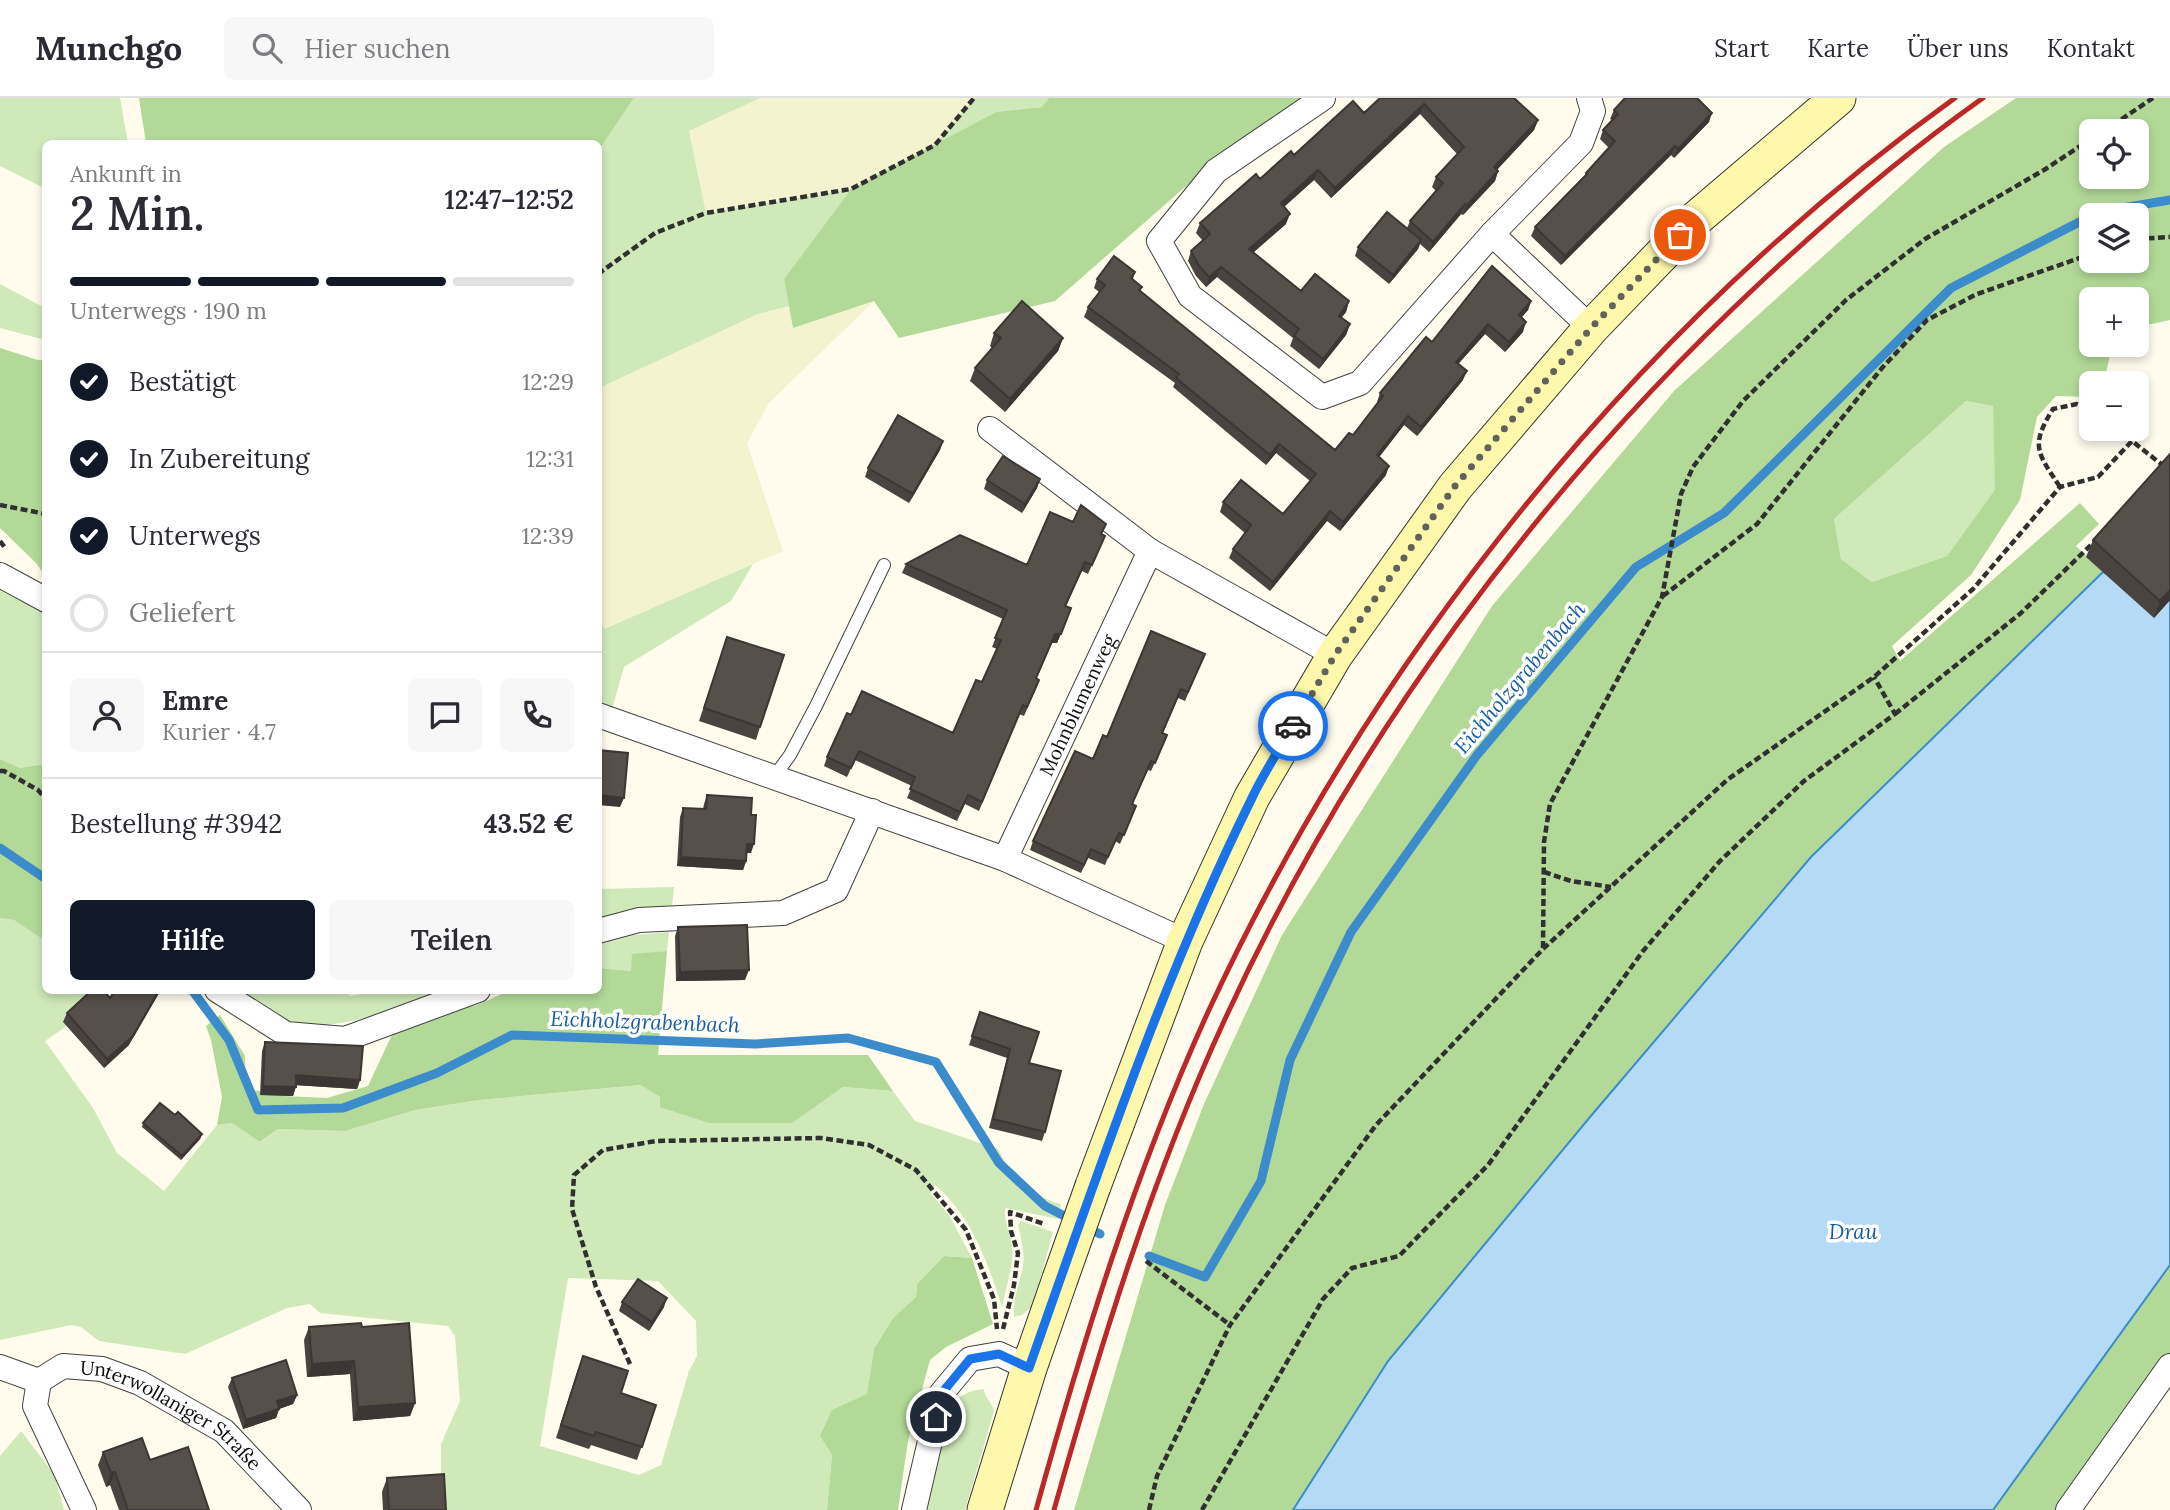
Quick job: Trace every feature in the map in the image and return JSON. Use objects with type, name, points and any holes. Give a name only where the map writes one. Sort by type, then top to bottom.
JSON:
[{"type":"main road","points":[[985,1510],[1014,1361],[1060,1279],[1185,941],[1252,797],[1335,655],[1455,486],[1591,328],[1698,217],[1838,98]]},
{"type":"street","points":[[1323,98],[1216,171],[1159,241],[1190,296],[1322,397],[1360,383],[1492,234],[1581,143],[1593,111],[1589,98]]},
{"type":"street","points":[[1492,234],[1591,328]]},
{"type":"street","points":[[990,429],[1150,551],[1335,655]]},
{"type":"street","name":"Mohnblumenweg","points":[[1005,859],[1150,551]]},
{"type":"street","points":[[0,575],[42,598]]},
{"type":"street","points":[[602,716],[1005,859],[1185,941]]},
{"type":"street","points":[[602,930],[639,920],[783,913],[835,890],[872,811]]},
{"type":"street","points":[[223,994],[286,1034],[345,1039],[467,994]]},
{"type":"street","points":[[914,1510],[941,1394],[970,1359],[1014,1361]]},
{"type":"street","name":"Unterwollaniger Straße","points":[[39,1381],[63,1366],[102,1369],[140,1383],[223,1430],[299,1510]]},
{"type":"street","points":[[2068,1510],[2170,1366]]},
{"type":"street","points":[[0,1367],[39,1381],[35,1406],[84,1510]]},
{"type":"lane","points":[[774,777],[810,719],[884,565]]},
{"type":"path","points":[[602,271],[654,233],[706,213],[851,189],[935,145],[974,98]]},
{"type":"path","points":[[2122,119],[2153,98]]},
{"type":"path","points":[[1543,949],[1544,842],[1550,804],[1662,597],[1681,494],[1693,467],[1743,401],[1846,300],[1925,239],[2079,147]]},
{"type":"path","points":[[2149,238],[2170,237]]},
{"type":"path","points":[[1662,597],[1758,524],[1882,368],[1927,320],[1977,294],[2079,258]]},
{"type":"path","points":[[2060,487],[2039,455],[2039,431],[2053,408],[2079,405]]},
{"type":"path","points":[[1149,1510],[1157,1476],[1230,1325],[1376,1125],[1543,949],[1727,780],[1874,677],[1973,589],[2060,487],[2098,477],[2132,441],[2168,470]]},
{"type":"path","points":[[0,505],[42,513]]},
{"type":"path","points":[[1202,1510],[1323,1299],[1352,1268],[1399,1256],[1488,1165],[1643,951],[1720,862],[1804,781],[1895,714],[2021,613],[2095,540]]},
{"type":"path","points":[[1874,677],[1895,714]]},
{"type":"path","points":[[0,771],[5,771],[42,794]]},
{"type":"path","points":[[1544,872],[1571,881],[1611,887]]},
{"type":"path","points":[[630,1364],[596,1287],[572,1209],[574,1175],[603,1150],[656,1141],[821,1138],[869,1145],[916,1170],[966,1230],[994,1299],[1014,1361]]},
{"type":"path","points":[[1004,1320],[1014,1285],[1017,1253],[1011,1231],[1010,1212],[1044,1224]]},
{"type":"path","points":[[1146,1261],[1230,1325]]},
{"type":"green space","points":[[0,98],[120,98],[127,140],[42,140],[42,187],[0,166]]},
{"type":"green space","points":[[139,98],[634,98],[602,146],[602,140],[146,140]]},
{"type":"green space","points":[[634,98],[760,98],[689,131],[706,213],[851,189],[784,279],[789,306],[758,314],[602,387],[602,146]]},
{"type":"green space","points":[[760,98],[974,98],[935,145],[851,189],[706,213],[689,131]]},
{"type":"green space","points":[[974,98],[1049,98],[1042,107],[996,112],[935,145]]},
{"type":"green space","points":[[1049,98],[1305,98],[1224,153],[1055,301],[899,338],[874,301],[793,328],[784,279],[851,189],[996,112],[1042,107]]},
{"type":"green space","points":[[2016,98],[2170,98],[2170,320],[2149,324],[2149,287],[2079,287],[2079,357],[2109,357],[2107,371],[2079,371],[2079,397],[2056,396],[2037,417],[2020,500],[1971,575],[1892,646],[1900,661],[2080,503],[2099,524],[2076,546],[2103,572],[1811,857],[1590,1117],[1388,1361],[1293,1510],[1074,1510],[1165,1205],[1204,1104],[1282,935],[1492,606],[1674,391],[1944,147]],"holes":[[[1966,401],[1993,406],[1995,490],[1947,556],[1872,582],[1841,559],[1834,519]]]},
{"type":"green space","points":[[0,284],[42,306],[42,339],[0,328]]},
{"type":"green space","points":[[874,301],[769,403],[747,443],[783,551],[603,629],[602,386],[758,314],[789,306],[793,328]]},
{"type":"green space","points":[[0,348],[42,360],[42,572],[0,528]]},
{"type":"green space","points":[[1966,401],[1993,406],[1996,490],[1947,556],[1872,582],[1841,559],[1834,519]]},
{"type":"green space","points":[[753,564],[731,601],[624,667],[612,709],[602,706],[602,624],[604,629]]},
{"type":"green space","points":[[0,586],[42,608],[42,764],[20,768],[0,759]]},
{"type":"green space","points":[[0,759],[20,768],[42,764],[42,939],[14,920],[0,918]]},
{"type":"green space","points":[[674,887],[671,917],[602,927],[602,889]]},
{"type":"green space","points":[[0,918],[14,920],[42,939],[42,994],[99,994],[64,1022],[67,1026],[45,1041],[93,1108],[117,1153],[164,1191],[217,1125],[232,1123],[261,1142],[278,1129],[345,1131],[417,1110],[479,1100],[642,1085],[660,1097],[791,1123],[843,1087],[893,1091],[915,1121],[998,1149],[1009,1167],[1024,1183],[1042,1197],[1061,1204],[1058,1219],[1005,1208],[1012,1254],[1002,1307],[991,1274],[969,1226],[948,1197],[935,1185],[931,1194],[949,1215],[972,1258],[944,1256],[917,1284],[916,1297],[893,1318],[874,1349],[867,1395],[820,1436],[832,1455],[827,1510],[441,1510],[441,1444],[460,1401],[455,1336],[448,1326],[320,1313],[310,1304],[287,1308],[185,1354],[99,1341],[81,1327],[71,1325],[0,1340]],"holes":[[[568,1278],[658,1281],[696,1321],[697,1356],[689,1371],[661,1465],[639,1475],[540,1446]]]},
{"type":"green space","points":[[669,932],[667,951],[632,955],[632,971],[602,968],[602,938]]},
{"type":"green space","points":[[667,951],[658,1055],[868,1055],[893,1091],[843,1087],[792,1123],[709,1123],[660,1107],[660,1097],[641,1085],[479,1100],[416,1110],[345,1131],[278,1129],[260,1142],[232,1123],[217,1125],[222,1097],[206,1026],[220,1015],[245,1056],[246,1090],[260,1091],[261,1095],[327,1098],[368,1086],[397,1024],[477,1005],[502,994],[602,994],[602,968],[631,971],[632,954]]},
{"type":"green space","points":[[233,994],[450,994],[369,1017],[320,1025],[277,1023],[259,1014]]},
{"type":"green space","points":[[1021,1221],[1053,1232],[1033,1306],[1022,1315],[1014,1317],[1023,1261],[1018,1225]]},
{"type":"green space","points":[[944,1256],[972,1258],[993,1324],[946,1347],[930,1360],[908,1441],[898,1510],[827,1510],[832,1455],[820,1436],[832,1410],[867,1394],[874,1349],[893,1318],[916,1297],[917,1284]]},
{"type":"green space","points":[[2170,1265],[2170,1357],[2056,1510],[1993,1510]]},
{"type":"green space","points":[[984,1389],[994,1411],[965,1510],[927,1510],[936,1451],[951,1408],[964,1395]]},
{"type":"green space","points":[[21,1431],[54,1474],[64,1510],[0,1510],[0,1456]]},
{"type":"water","name":"Drau","points":[[2103,572],[2170,600],[2170,1265],[1993,1510],[1293,1510],[1388,1361],[1590,1117],[1811,857]]},
{"type":"building","points":[[1380,98],[1514,98],[1538,120],[1494,167],[1498,171],[1433,242],[1410,221],[1443,183],[1436,177],[1464,147],[1424,104],[1335,188],[1318,170],[1281,203],[1290,214],[1249,249],[1301,291],[1315,274],[1349,301],[1339,316],[1350,324],[1323,359],[1294,336],[1299,329],[1221,267],[1209,277],[1191,251],[1210,234],[1200,223],[1256,174],[1260,179],[1291,151],[1294,155],[1353,101],[1364,113]]},
{"type":"building","points":[[1625,98],[1697,98],[1712,113],[1678,149],[1675,146],[1565,256],[1535,227],[1615,141],[1603,130],[1618,114],[1614,110]]},
{"type":"building","points":[[1387,212],[1421,240],[1393,275],[1358,247]]},
{"type":"building","points":[[1114,256],[1135,272],[1131,278],[1142,287],[1139,290],[1335,450],[1349,433],[1353,435],[1383,396],[1380,393],[1426,337],[1432,342],[1492,266],[1531,301],[1519,315],[1526,322],[1509,342],[1488,324],[1456,362],[1467,371],[1421,427],[1408,416],[1377,455],[1389,466],[1343,522],[1330,511],[1273,582],[1233,549],[1251,525],[1223,502],[1241,480],[1283,514],[1316,474],[1279,444],[1270,455],[1176,378],[1179,374],[1088,307],[1105,285],[1097,279]]},
{"type":"building","points":[[1022,301],[1063,338],[1010,399],[975,368],[1001,338],[994,333]]},
{"type":"building","points":[[898,415],[943,441],[913,494],[868,468]]},
{"type":"building","points":[[2170,454],[2170,590],[2160,601],[2093,540]]},
{"type":"building","points":[[1003,456],[1040,479],[1025,504],[987,480]]},
{"type":"building","points":[[1081,505],[1106,524],[1101,534],[1105,536],[1092,565],[1085,562],[1065,606],[1071,608],[1061,634],[1055,634],[1036,678],[1039,680],[1027,707],[1023,705],[982,802],[968,795],[960,812],[910,789],[915,777],[859,751],[851,768],[827,757],[847,713],[851,715],[862,691],[953,733],[976,680],[982,682],[1001,640],[995,638],[1007,610],[906,564],[960,535],[1027,565],[1050,512],[1073,522]]},
{"type":"building","points":[[1151,631],[1205,654],[1188,692],[1181,689],[1162,733],[1167,735],[1155,763],[1151,761],[1132,804],[1136,806],[1124,835],[1119,833],[1108,857],[1091,849],[1084,865],[1033,841],[1075,751],[1093,759],[1103,735],[1107,737]]},
{"type":"building","points":[[727,637],[784,655],[760,727],[704,708]]},
{"type":"building","points":[[602,750],[628,753],[624,798],[602,795]]},
{"type":"building","points":[[707,795],[752,798],[751,815],[756,815],[754,844],[747,844],[746,861],[681,857],[683,808],[706,809]]},
{"type":"building","points":[[747,925],[749,970],[680,972],[678,927]]},
{"type":"building","points":[[88,994],[106,994],[110,998],[112,994],[157,994],[133,1036],[107,1059],[67,1013]]},
{"type":"building","points":[[980,1012],[1039,1032],[1029,1063],[1061,1071],[1045,1132],[993,1119],[1010,1049],[972,1036]]},
{"type":"building","points":[[265,1042],[363,1046],[360,1080],[296,1075],[296,1087],[263,1086]]},
{"type":"building","points":[[160,1103],[175,1115],[178,1112],[202,1134],[182,1156],[143,1123]]},
{"type":"building","points":[[638,1279],[667,1298],[652,1322],[622,1302]]},
{"type":"building","points":[[361,1323],[362,1327],[409,1323],[415,1403],[358,1407],[354,1361],[312,1364],[309,1327]]},
{"type":"building","points":[[583,1356],[628,1371],[621,1393],[656,1405],[642,1447],[596,1432],[594,1436],[561,1425]]},
{"type":"building","points":[[286,1360],[297,1395],[277,1401],[279,1409],[246,1420],[232,1378]]},
{"type":"building","points":[[142,1438],[150,1460],[188,1447],[209,1510],[128,1510],[115,1472],[111,1473],[103,1452]]},
{"type":"building","points":[[444,1474],[446,1510],[389,1510],[387,1478]]},
{"type":"waterway","name":"Eichholzgrabenbach","points":[[2149,204],[2170,200]]},
{"type":"waterway","name":"Eichholzgrabenbach","points":[[1149,1256],[1205,1277],[1261,1181],[1290,1060],[1351,932],[1477,755],[1636,567],[1724,513],[1951,288],[2079,222]]},
{"type":"waterway","name":"Eichholzgrabenbach","points":[[0,848],[42,876]]},
{"type":"waterway","name":"Eichholzgrabenbach","points":[[195,994],[229,1040],[258,1110],[343,1108],[437,1073],[512,1035],[755,1044],[848,1038],[936,1062],[999,1163],[1045,1206],[1074,1221]]},
{"type":"waterway","name":"Eichholzgrabenbach","points":[[1086,1227],[1100,1234]]},
{"type":"railway","points":[[1036,1510],[1072,1383],[1112,1258],[1182,1072],[1208,1012],[1274,880],[1349,752],[1432,627],[1523,508],[1622,394],[1727,288],[1838,188],[1955,98]]},
{"type":"railway","points":[[1054,1510],[1130,1261],[1174,1139],[1199,1079],[1225,1019],[1276,916],[1332,815],[1392,718],[1458,623],[1528,532],[1602,444],[1681,360],[1763,280],[1843,208],[1926,140],[1983,98]]},
{"type":"way so far","points":[[1293,726],[1335,655],[1455,486],[1591,328],[1680,235]]},
{"type":"route","points":[[936,1417],[941,1394],[970,1359],[999,1354],[1029,1368],[1093,1186],[1185,941],[1252,797],[1293,726]]}]
